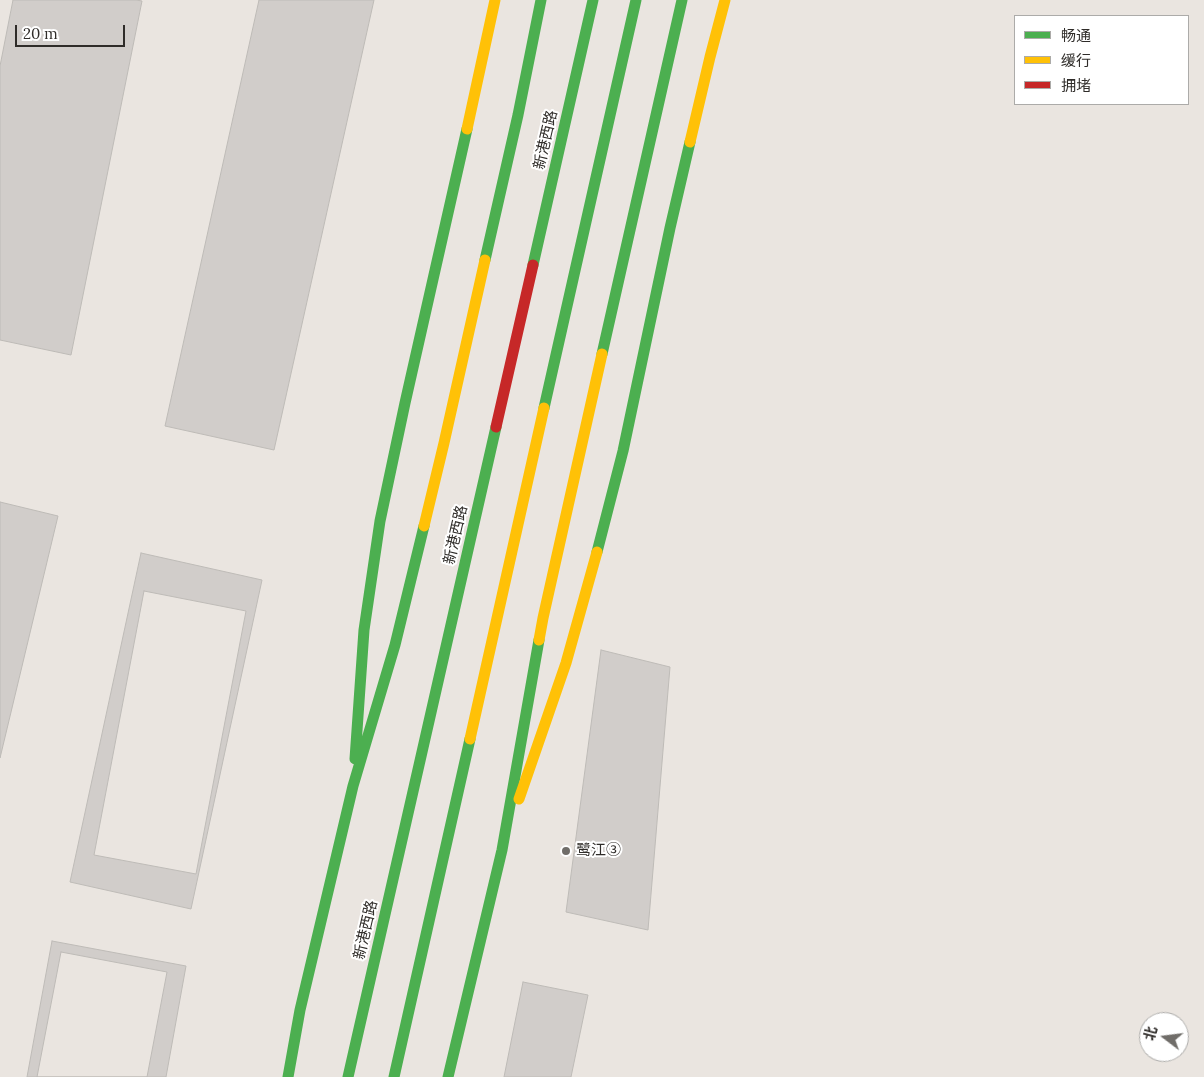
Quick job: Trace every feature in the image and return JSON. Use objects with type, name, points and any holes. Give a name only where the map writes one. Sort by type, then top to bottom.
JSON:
[{"type":"main road","points":[[353,786],[364,630],[380,521],[495,0]]},
{"type":"main road","points":[[288,1077],[300,1010],[353,786],[395,645],[444,443],[518,115],[541,0]]},
{"type":"main road","name":"新港西路","points":[[348,1077],[593,0]]},
{"type":"main road","points":[[394,1077],[636,0]]},
{"type":"main road","points":[[448,1077],[502,850],[543,618],[682,0]]},
{"type":"main road","points":[[502,850],[566,663],[594,565],[623,451],[670,228],[725,0]]},
{"type":"building","points":[[13,0],[142,1],[71,355],[0,340],[0,66]]},
{"type":"building","points":[[259,0],[374,0],[274,450],[165,426]]},
{"type":"building","points":[[0,502],[58,516],[0,758]]},
{"type":"building","points":[[141,553],[262,580],[191,909],[70,882]]},
{"type":"building","points":[[144,591],[246,611],[196,874],[94,855]]},
{"type":"building","points":[[601,650],[670,667],[648,930],[566,912]]},
{"type":"building","points":[[52,941],[186,966],[166,1077],[27,1077]]},
{"type":"building","points":[[61,952],[167,972],[147,1077],[37,1077]]},
{"type":"building","points":[[523,982],[588,995],[571,1077],[504,1077]]},
{"type":"traffic: fast","points":[[485,260],[518,115],[541,0]]},
{"type":"traffic: fast","points":[[533,265],[593,0]]},
{"type":"traffic: fast","points":[[544,408],[636,0]]},
{"type":"traffic: fast","points":[[602,354],[682,0]]},
{"type":"traffic: fast","points":[[355,759],[364,630],[380,521],[467,129]]},
{"type":"traffic: fast","points":[[597,552],[623,451],[690,142]]},
{"type":"traffic: fast","points":[[348,1077],[496,427]]},
{"type":"traffic: fast","points":[[288,1077],[300,1010],[353,786],[395,645],[424,526]]},
{"type":"traffic: fast","points":[[448,1077],[502,850],[539,640]]},
{"type":"traffic: fast","points":[[394,1077],[470,739]]},
{"type":"traffic: slow","points":[[467,129],[495,0]]},
{"type":"traffic: slow","points":[[690,142],[725,0]]},
{"type":"traffic: slow","points":[[424,526],[485,260]]},
{"type":"traffic: slow","points":[[539,640],[602,354]]},
{"type":"traffic: slow","points":[[470,739],[544,408]]},
{"type":"traffic: slow","points":[[519,799],[566,663],[597,552]]},
{"type":"traffic: jam","points":[[496,427],[533,265]]},
{"type":"place","name":"鹭江③","points":[[566,851]]}]
